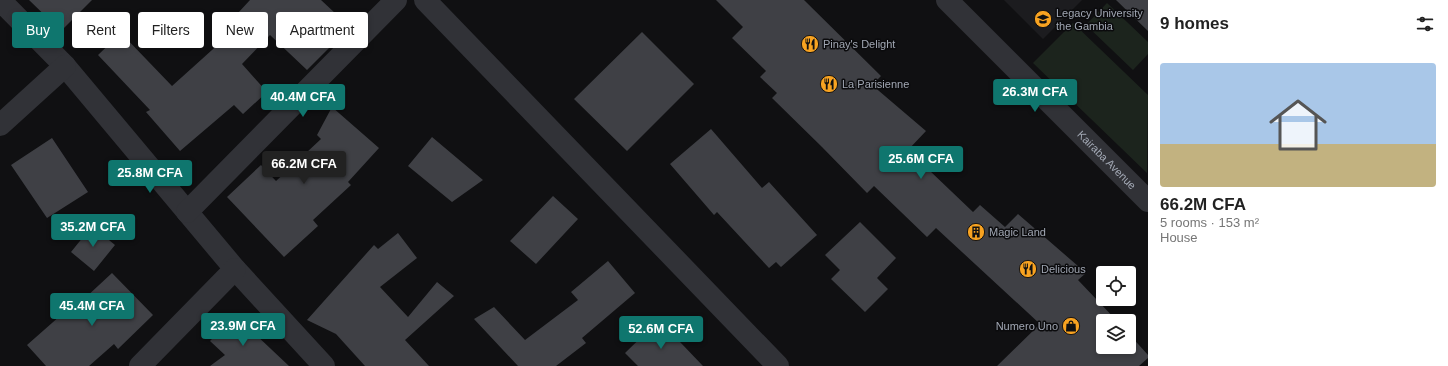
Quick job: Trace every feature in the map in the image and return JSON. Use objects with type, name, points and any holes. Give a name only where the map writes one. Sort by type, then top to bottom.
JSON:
[{"type":"street","points":[[0,0],[65,66],[235,269],[324,366]]},
{"type":"street","points":[[187,212],[396,0]]},
{"type":"street","points":[[424,0],[778,366]]},
{"type":"street","name":"Kairaba Avenue","points":[[947,0],[1148,201]]},
{"type":"street","points":[[0,125],[65,66]]},
{"type":"street","points":[[140,366],[235,269]]},
{"type":"shaded area","name":"Legacy University the Gambia","points":[[1004,0],[1082,0],[1043,39]]},
{"type":"shaded area","points":[[1107,3],[1148,42],[1148,54],[1133,70],[1086,25]]},
{"type":"shaded area","points":[[1073,23],[1148,95],[1147,173],[1033,63]]},
{"type":"building","points":[[29,0],[92,0],[80,12],[72,12],[72,20],[64,28],[64,12],[41,12]]},
{"type":"building","points":[[250,0],[321,0],[334,12],[276,12],[276,41],[270,35],[268,37],[268,12],[239,12]]},
{"type":"building","points":[[716,0],[804,0],[881,76],[872,85],[926,131],[908,150],[973,212],[980,205],[1005,227],[1018,214],[1086,273],[1078,280],[1096,299],[1096,306],[1103,306],[1110,314],[1096,314],[1096,354],[1136,354],[1136,342],[1148,355],[1148,358],[1139,366],[997,366],[1040,324],[936,228],[927,237],[874,186],[867,193],[772,98],[777,93],[760,77],[766,71],[732,38],[743,27]]},
{"type":"building","points":[[1116,0],[1148,0],[1148,31]]},
{"type":"building","points":[[642,32],[694,84],[627,151],[574,99]]},
{"type":"building","points":[[130,42],[172,86],[214,48],[257,48],[242,64],[267,92],[243,114],[234,105],[180,151],[146,112],[150,110],[98,55],[105,48],[130,48]]},
{"type":"building","points":[[284,48],[329,48],[307,70]]},
{"type":"building","points":[[332,107],[379,148],[348,182],[351,185],[313,220],[318,226],[284,257],[227,197],[261,165],[276,181],[321,139],[317,135]]},
{"type":"building","points":[[711,129],[762,188],[769,182],[817,235],[781,267],[776,262],[769,268],[717,212],[714,215],[670,164]]},
{"type":"building","points":[[432,137],[483,180],[452,202],[408,166]]},
{"type":"building","points":[[52,138],[88,192],[47,218],[11,165]]},
{"type":"building","points":[[553,196],[578,219],[536,264],[510,241]]},
{"type":"building","points":[[860,222],[896,258],[877,278],[888,289],[865,312],[831,279],[840,270],[825,255]]},
{"type":"building","points":[[92,226],[115,245],[94,271],[71,252]]},
{"type":"building","points":[[398,233],[417,258],[380,287],[408,317],[437,282],[454,296],[405,340],[429,366],[365,366],[336,334],[307,320],[374,245],[378,249]]},
{"type":"building","points":[[608,261],[635,293],[582,338],[586,343],[556,366],[518,366],[474,319],[494,307],[525,340],[578,300],[571,292]]},
{"type":"building","points":[[112,273],[153,315],[118,349],[114,344],[89,366],[46,366],[27,345],[69,308],[71,311]]},
{"type":"building","points":[[235,315],[289,366],[210,366],[225,355],[210,341]]},
{"type":"building","points":[[659,320],[703,366],[638,366],[625,353]]},
{"type":"place","name":"Legacy University the Gambia","points":[[1043,19]]},
{"type":"place","name":"Pinay's Delight","points":[[810,44]]},
{"type":"place","name":"La Parisienne","points":[[829,84]]},
{"type":"place","name":"Magic Land","points":[[976,232]]},
{"type":"place","name":"Delicious","points":[[1028,269]]},
{"type":"place","name":"Numero Uno","points":[[1071,326]]}]
